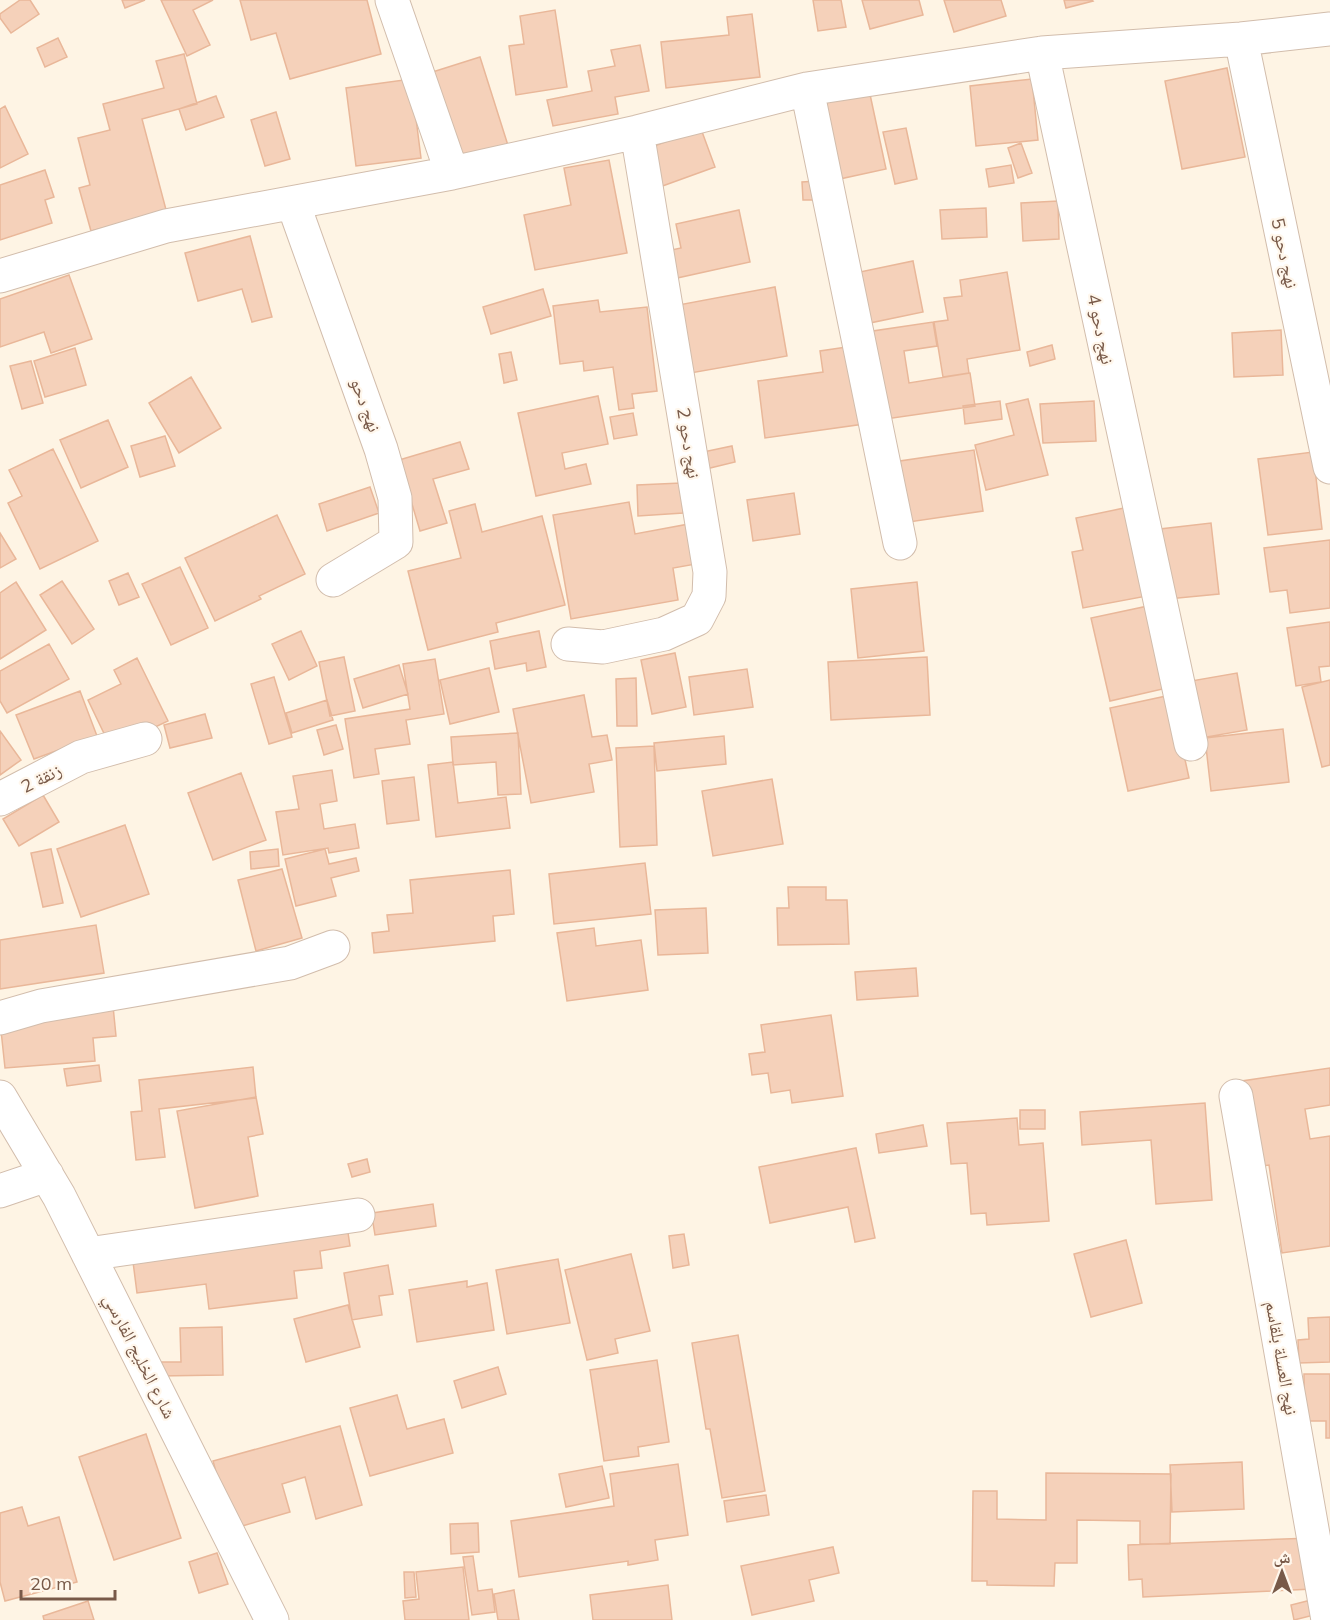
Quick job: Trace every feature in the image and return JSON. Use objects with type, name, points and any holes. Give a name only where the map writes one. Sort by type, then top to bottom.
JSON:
[{"type":"street","points":[[392,0],[452,174]]},
{"type":"street","points":[[0,276],[166,226],[452,174],[637,132],[807,89],[1042,52],[1241,39],[1330,29]]},
{"type":"street","name":"نهج دحو 5","points":[[1241,39],[1330,467]]},
{"type":"street","name":"نهج دحو 4","points":[[1042,52],[1191,744]]},
{"type":"street","points":[[807,89],[900,543]]},
{"type":"street","name":"نهج دحو 2","points":[[568,644],[603,647],[663,634],[697,619],[709,596],[710,572],[637,132]]},
{"type":"street","name":"نهج دحو","points":[[293,202],[381,449],[395,498],[396,542],[333,580]]},
{"type":"street","name":"زنقة 2","points":[[0,799],[81,757],[145,739]]},
{"type":"street","points":[[0,1018],[41,1006],[290,963],[333,947]]},
{"type":"street","name":"نهج العسلة بلقاسم","points":[[1236,1096],[1328,1620]]},
{"type":"street","name":"شارع الخليج الفارسي","points":[[0,1097],[47,1175],[272,1620]]},
{"type":"street","points":[[0,1191],[47,1175]]},
{"type":"street","points":[[88,1254],[358,1215]]},
{"type":"building","points":[[20,0],[30,0],[39,14],[11,33],[0,18],[0,14]]},
{"type":"building","points":[[122,0],[145,0],[125,8]]},
{"type":"building","points":[[161,0],[213,0],[193,10],[210,45],[187,56]]},
{"type":"building","points":[[240,0],[367,0],[381,54],[290,79],[276,33],[251,40]]},
{"type":"building","points":[[813,0],[841,0],[846,27],[818,31]]},
{"type":"building","points":[[862,0],[919,0],[923,15],[870,29]]},
{"type":"building","points":[[944,0],[1001,0],[1006,16],[954,32]]},
{"type":"building","points":[[1064,0],[1092,0],[1093,1],[1066,8]]},
{"type":"building","points":[[555,10],[567,87],[516,95],[509,46],[524,44],[520,16]]},
{"type":"building","points":[[752,14],[760,77],[666,88],[661,42],[729,35],[727,17]]},
{"type":"building","points":[[58,38],[67,57],[45,67],[37,48]]},
{"type":"building","points":[[640,45],[649,91],[615,97],[618,114],[553,126],[547,100],[592,91],[588,71],[615,66],[611,50]]},
{"type":"building","points":[[184,54],[197,104],[142,119],[169,221],[126,222],[91,231],[79,188],[90,185],[78,138],[110,130],[103,104],[164,88],[156,61]]},
{"type":"building","points":[[480,57],[511,155],[455,173],[423,75]]},
{"type":"building","points":[[1227,68],[1245,157],[1182,169],[1165,81]]},
{"type":"building","points":[[411,79],[421,158],[356,166],[346,88]]},
{"type":"building","points":[[1032,79],[1038,140],[976,146],[970,86]]},
{"type":"building","points":[[868,85],[886,169],[835,180],[817,95]]},
{"type":"building","points":[[216,96],[224,117],[186,130],[179,109]]},
{"type":"building","points":[[5,106],[28,154],[0,168],[0,109]]},
{"type":"building","points":[[276,112],[290,159],[265,166],[251,120]]},
{"type":"building","points":[[906,128],[917,179],[895,184],[883,132]]},
{"type":"building","points":[[701,129],[715,167],[657,188],[643,150]]},
{"type":"building","points":[[1021,143],[1032,173],[1018,178],[1008,148]]},
{"type":"building","points":[[609,160],[627,253],[535,270],[524,215],[571,205],[564,168]]},
{"type":"building","points":[[1011,165],[1014,183],[989,187],[986,169]]},
{"type":"building","points":[[45,170],[54,197],[45,200],[52,223],[0,240],[0,185]]},
{"type":"building","points":[[817,181],[818,200],[803,200],[802,182]]},
{"type":"building","points":[[1058,201],[1059,239],[1023,241],[1021,203]]},
{"type":"building","points":[[986,208],[987,237],[942,239],[940,210]]},
{"type":"building","points":[[739,210],[750,262],[668,280],[662,252],[681,248],[676,224]]},
{"type":"building","points":[[250,236],[272,317],[252,322],[242,289],[198,301],[185,253]]},
{"type":"building","points":[[913,261],[923,312],[865,324],[855,273]]},
{"type":"building","points":[[1007,272],[1020,350],[967,359],[969,373],[943,377],[934,322],[948,320],[944,298],[962,296],[960,280]]},
{"type":"building","points":[[69,275],[92,339],[51,353],[44,332],[0,347],[0,299]]},
{"type":"building","points":[[775,287],[787,356],[685,374],[673,306]]},
{"type":"building","points":[[543,289],[551,316],[491,334],[483,307]]},
{"type":"building","points":[[598,300],[600,312],[647,307],[657,391],[632,394],[634,408],[619,410],[613,367],[584,371],[583,361],[560,364],[553,306]]},
{"type":"building","points":[[933,322],[937,346],[904,351],[909,383],[970,373],[975,406],[886,419],[873,331]]},
{"type":"building","points":[[1281,330],[1283,375],[1234,377],[1232,333]]},
{"type":"building","points":[[1052,345],[1055,359],[1030,366],[1027,352]]},
{"type":"building","points":[[853,346],[864,424],[765,438],[758,381],[823,372],[820,351]]},
{"type":"building","points":[[75,348],[86,385],[45,397],[34,361]]},
{"type":"building","points":[[511,352],[517,380],[504,383],[499,354]]},
{"type":"building","points":[[31,361],[43,403],[22,409],[10,366]]},
{"type":"building","points":[[191,377],[221,428],[179,453],[149,403]]},
{"type":"building","points":[[598,396],[608,444],[562,453],[565,469],[586,464],[591,484],[536,496],[518,413]]},
{"type":"building","points":[[1028,399],[1048,475],[986,490],[975,445],[1014,435],[1006,404]]},
{"type":"building","points":[[1000,401],[1002,419],[965,424],[963,406]]},
{"type":"building","points":[[1094,401],[1096,441],[1043,443],[1040,404]]},
{"type":"building","points":[[633,413],[637,435],[614,439],[610,417]]},
{"type":"building","points":[[108,420],[128,467],[81,488],[60,440]]},
{"type":"building","points":[[165,436],[175,466],[140,477],[131,446]]},
{"type":"building","points":[[460,442],[469,469],[433,479],[447,523],[420,531],[399,460]]},
{"type":"building","points":[[732,446],[735,462],[706,469],[703,452]]},
{"type":"building","points":[[53,449],[98,541],[40,569],[8,503],[22,496],[9,470]]},
{"type":"building","points":[[974,450],[983,511],[909,522],[900,461]]},
{"type":"building","points":[[1313,452],[1322,529],[1268,535],[1258,459]]},
{"type":"building","points":[[681,483],[683,513],[638,516],[637,485]]},
{"type":"building","points":[[370,487],[379,513],[327,531],[319,504]]},
{"type":"building","points":[[794,493],[800,534],[753,541],[747,500]]},
{"type":"building","points":[[629,502],[635,534],[689,524],[696,564],[673,568],[678,600],[571,619],[553,515]]},
{"type":"building","points":[[475,504],[482,532],[542,516],[565,605],[496,623],[498,632],[428,650],[408,571],[461,558],[449,511]]},
{"type":"building","points":[[1129,507],[1147,596],[1083,608],[1072,552],[1083,550],[1076,518]]},
{"type":"building","points":[[277,515],[305,574],[215,621],[185,558]]},
{"type":"building","points":[[1211,523],[1219,594],[1168,599],[1160,529]]},
{"type":"building","points":[[0,533],[16,559],[0,568]]},
{"type":"building","points":[[1330,540],[1330,608],[1290,613],[1287,590],[1270,592],[1264,548]]},
{"type":"building","points":[[180,567],[208,628],[171,645],[142,584]]},
{"type":"building","points":[[128,573],[139,597],[119,605],[109,581]]},
{"type":"building","points":[[62,581],[94,629],[72,644],[40,595]]},
{"type":"building","points":[[16,582],[46,630],[0,659],[0,593]]},
{"type":"building","points":[[917,582],[924,651],[858,658],[851,589]]},
{"type":"building","points":[[1148,606],[1167,688],[1110,701],[1091,618]]},
{"type":"building","points":[[1330,622],[1330,666],[1319,667],[1321,682],[1296,686],[1287,628]]},
{"type":"building","points":[[301,631],[317,666],[289,680],[272,644]]},
{"type":"building","points":[[539,631],[546,667],[527,671],[526,663],[495,669],[490,641]]},
{"type":"building","points":[[49,644],[69,679],[7,713],[0,701],[0,671]]},
{"type":"building","points":[[675,653],[686,707],[652,714],[641,660]]},
{"type":"building","points":[[344,657],[355,711],[330,716],[319,662]]},
{"type":"building","points":[[927,657],[930,715],[831,720],[828,662]]},
{"type":"building","points":[[137,658],[168,721],[111,748],[88,700],[121,684],[114,670]]},
{"type":"building","points":[[435,659],[444,714],[406,720],[410,744],[375,749],[379,774],[354,778],[345,719],[410,709],[403,664]]},
{"type":"building","points":[[399,665],[408,694],[363,708],[354,679]]},
{"type":"building","points":[[489,668],[499,712],[450,724],[440,680]]},
{"type":"building","points":[[747,669],[753,707],[694,715],[689,677]]},
{"type":"building","points":[[1237,673],[1247,730],[1201,738],[1191,681]]},
{"type":"building","points":[[274,677],[292,737],[269,744],[251,684]]},
{"type":"building","points":[[636,678],[637,726],[617,726],[616,679]]},
{"type":"building","points":[[1330,680],[1330,765],[1322,767],[1302,687]]},
{"type":"building","points":[[80,691],[97,736],[34,759],[16,715]]},
{"type":"building","points":[[584,695],[592,737],[607,735],[612,760],[589,764],[594,792],[531,803],[513,709]]},
{"type":"building","points":[[1171,695],[1189,778],[1128,791],[1110,708]]},
{"type":"building","points":[[327,700],[333,720],[292,733],[286,713]]},
{"type":"building","points":[[205,714],[212,738],[170,748],[164,725]]},
{"type":"building","points":[[336,725],[343,749],[324,755],[317,730]]},
{"type":"building","points":[[1283,729],[1289,782],[1211,791],[1205,738]]},
{"type":"building","points":[[0,731],[21,760],[0,775]]},
{"type":"building","points":[[518,733],[521,794],[498,795],[496,762],[453,765],[451,737]]},
{"type":"building","points":[[724,736],[726,764],[657,771],[654,743]]},
{"type":"building","points":[[654,746],[657,845],[620,847],[616,748]]},
{"type":"building","points":[[453,762],[458,803],[506,797],[510,828],[436,837],[428,765]]},
{"type":"building","points":[[332,770],[337,801],[320,804],[324,829],[355,824],[359,848],[329,853],[328,848],[283,855],[276,812],[299,809],[293,776]]},
{"type":"building","points":[[241,773],[266,840],[213,860],[188,793]]},
{"type":"building","points":[[414,777],[419,820],[387,824],[382,781]]},
{"type":"building","points":[[772,779],[783,844],[713,856],[702,791]]},
{"type":"building","points":[[43,795],[59,822],[19,846],[3,819]]},
{"type":"building","points":[[125,825],[149,894],[81,917],[57,849]]},
{"type":"building","points":[[51,849],[63,903],[43,907],[31,853]]},
{"type":"building","points":[[278,849],[279,866],[251,869],[250,852]]},
{"type":"building","points":[[325,849],[329,864],[356,858],[359,871],[331,878],[336,896],[296,906],[285,859]]},
{"type":"building","points":[[645,863],[651,914],[554,924],[549,874]]},
{"type":"building","points":[[282,869],[302,938],[256,951],[238,880]]},
{"type":"building","points":[[510,870],[514,914],[493,916],[495,941],[374,953],[372,933],[389,931],[387,915],[413,913],[410,880]]},
{"type":"building","points":[[788,887],[826,887],[826,900],[847,900],[849,944],[778,945],[777,908],[789,908]]},
{"type":"building","points":[[706,908],[708,953],[658,955],[655,910]]},
{"type":"building","points":[[96,925],[104,973],[0,989],[0,940]]},
{"type":"building","points":[[594,928],[596,946],[641,940],[648,990],[567,1001],[557,933]]},
{"type":"building","points":[[916,968],[918,996],[857,1000],[855,972]]},
{"type":"building","points":[[113,1006],[116,1036],[93,1038],[95,1061],[5,1068],[0,1021]]},
{"type":"building","points":[[831,1015],[843,1096],[792,1103],[790,1090],[771,1093],[768,1073],[752,1075],[749,1054],[765,1052],[761,1025]]},
{"type":"building","points":[[99,1065],[101,1081],[67,1086],[64,1069]]},
{"type":"building","points":[[253,1067],[256,1098],[159,1109],[165,1157],[136,1160],[131,1112],[142,1111],[139,1080]]},
{"type":"building","points":[[1330,1068],[1330,1105],[1305,1109],[1310,1139],[1330,1136],[1330,1246],[1282,1253],[1269,1165],[1255,1167],[1242,1081]]},
{"type":"building","points":[[256,1097],[263,1134],[248,1137],[258,1196],[195,1208],[177,1111]]},
{"type":"building","points":[[1205,1103],[1212,1200],[1156,1204],[1151,1140],[1082,1145],[1080,1112]]},
{"type":"building","points":[[1020,1110],[1045,1110],[1045,1129],[1020,1129]]},
{"type":"building","points":[[1017,1118],[1019,1145],[1043,1143],[1049,1221],[987,1225],[986,1213],[971,1214],[967,1163],[951,1164],[947,1123]]},
{"type":"building","points":[[923,1125],[927,1146],[879,1153],[876,1134]]},
{"type":"building","points":[[856,1148],[875,1238],[855,1242],[848,1207],[770,1223],[759,1167]]},
{"type":"building","points":[[367,1159],[370,1172],[352,1177],[348,1164]]},
{"type":"building","points":[[433,1204],[436,1226],[375,1235],[373,1223],[353,1226],[352,1216]]},
{"type":"building","points":[[347,1226],[350,1246],[320,1251],[322,1268],[294,1271],[297,1298],[209,1309],[206,1284],[137,1293],[132,1254]]},
{"type":"building","points":[[684,1234],[689,1265],[673,1268],[669,1236]]},
{"type":"building","points":[[1126,1240],[1142,1303],[1091,1317],[1074,1254]]},
{"type":"building","points":[[631,1254],[650,1331],[615,1339],[618,1353],[587,1360],[565,1270]]},
{"type":"building","points":[[558,1259],[570,1323],[507,1334],[496,1270]]},
{"type":"building","points":[[388,1265],[393,1294],[379,1296],[382,1315],[352,1320],[344,1273]]},
{"type":"building","points":[[467,1281],[467,1287],[487,1283],[494,1330],[417,1342],[409,1290]]},
{"type":"building","points":[[348,1305],[360,1347],[306,1362],[294,1319]]},
{"type":"building","points":[[1330,1317],[1330,1362],[1299,1363],[1298,1340],[1309,1339],[1308,1318]]},
{"type":"building","points":[[222,1327],[223,1375],[159,1376],[158,1362],[181,1362],[180,1328]]},
{"type":"building","points":[[738,1335],[765,1491],[722,1498],[710,1429],[706,1429],[692,1343]]},
{"type":"building","points":[[657,1360],[669,1442],[638,1447],[639,1456],[604,1461],[590,1370]]},
{"type":"building","points":[[498,1367],[506,1394],[462,1408],[454,1381]]},
{"type":"building","points":[[1304,1374],[1330,1374],[1330,1438],[1326,1438],[1326,1421],[1304,1421]]},
{"type":"building","points":[[397,1395],[407,1429],[444,1419],[453,1453],[370,1476],[350,1408]]},
{"type":"building","points":[[340,1426],[362,1505],[316,1519],[305,1477],[282,1484],[290,1512],[232,1529],[213,1461]]},
{"type":"building","points":[[146,1434],[181,1538],[114,1560],[79,1457]]},
{"type":"building","points":[[1242,1462],[1244,1509],[1172,1512],[1170,1465]]},
{"type":"building","points":[[678,1464],[688,1535],[655,1540],[658,1560],[628,1565],[628,1561],[519,1577],[511,1521],[614,1506],[610,1474]]},
{"type":"building","points":[[602,1466],[609,1498],[566,1507],[559,1474]]},
{"type":"building","points":[[1046,1473],[1171,1474],[1170,1544],[1140,1544],[1140,1521],[1077,1520],[1077,1563],[1055,1563],[1054,1586],[987,1585],[987,1581],[972,1581],[973,1491],[997,1491],[997,1519],[1046,1520]]},
{"type":"building","points":[[766,1495],[769,1515],[727,1522],[724,1501]]},
{"type":"building","points":[[22,1507],[28,1526],[59,1517],[77,1582],[5,1601],[0,1582],[0,1513]]},
{"type":"building","points":[[478,1523],[479,1552],[451,1554],[450,1524]]},
{"type":"building","points":[[1311,1538],[1313,1589],[1143,1597],[1142,1579],[1129,1580],[1128,1545]]},
{"type":"building","points":[[833,1547],[839,1573],[809,1580],[814,1601],[752,1615],[741,1566]]},
{"type":"building","points":[[217,1553],[228,1584],[199,1593],[189,1562]]},
{"type":"building","points":[[473,1556],[478,1591],[492,1589],[495,1612],[472,1615],[463,1557]]},
{"type":"building","points":[[463,1567],[469,1620],[405,1620],[403,1601],[419,1599],[416,1572]]},
{"type":"building","points":[[404,1572],[414,1572],[416,1597],[405,1598]]},
{"type":"building","points":[[668,1585],[672,1620],[593,1620],[590,1595]]},
{"type":"building","points":[[514,1590],[519,1620],[498,1620],[494,1594]]},
{"type":"building","points":[[1319,1598],[1322,1613],[1294,1620],[1291,1605]]},
{"type":"building","points":[[88,1601],[94,1620],[44,1620],[43,1616]]}]
